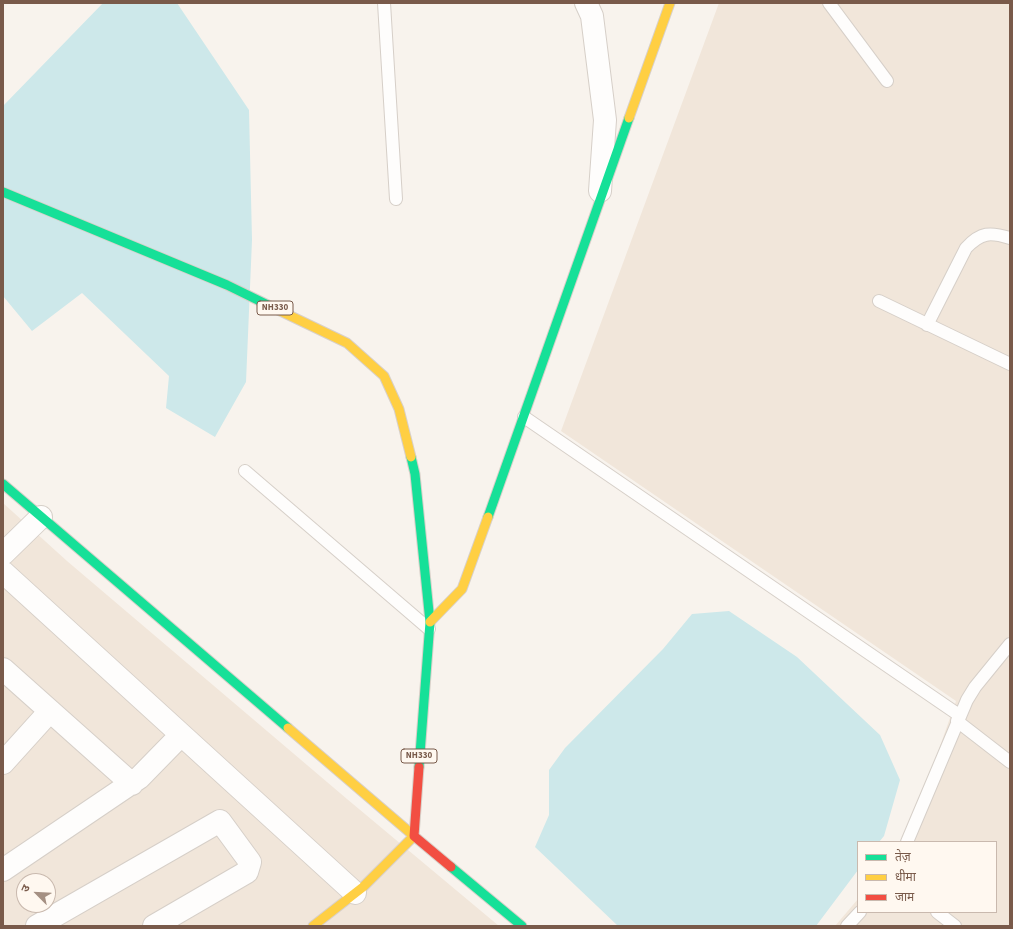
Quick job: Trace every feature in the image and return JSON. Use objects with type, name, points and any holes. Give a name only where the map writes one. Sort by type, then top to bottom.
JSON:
[{"type":"main road","points":[[430,626],[462,589],[670,3]]},
{"type":"main road","name":"NH330","points":[[3,192],[227,285],[347,343],[384,376],[399,410],[415,474],[430,626],[414,836]]},
{"type":"main road","points":[[3,484],[414,836],[522,926]]},
{"type":"main road","points":[[313,926],[364,887],[414,836]]},
{"type":"street","points":[[586,3],[592,16],[605,120],[599,206]]},
{"type":"street","points":[[3,554],[41,518]]},
{"type":"street","points":[[3,572],[355,894]]},
{"type":"street","points":[[3,668],[132,784]]},
{"type":"street","points":[[3,763],[50,711]]},
{"type":"street","points":[[3,870],[132,784],[181,735]]},
{"type":"street","points":[[37,926],[220,821],[250,862],[250,868],[247,872],[154,926]]},
{"type":"lane","points":[[384,3],[396,199]]},
{"type":"lane","points":[[829,3],[887,81]]},
{"type":"lane","points":[[927,325],[966,248],[975,238],[987,234],[997,234],[1010,238]]},
{"type":"lane","points":[[879,301],[1010,364]]},
{"type":"lane","points":[[524,417],[958,718],[1010,762]]},
{"type":"lane","points":[[245,471],[430,626]]},
{"type":"lane","points":[[906,841],[958,718],[975,687],[1010,644]]},
{"type":"lane","points":[[847,926],[859,913]]},
{"type":"lane","points":[[938,913],[955,926]]},
{"type":"shaded area","points":[[719,3],[1010,3],[1010,926],[835,926],[857,900],[857,913],[997,913],[997,841],[906,841],[956,701],[561,431]]},
{"type":"shaded area","points":[[3,503],[67,561],[499,926],[3,926]]},
{"type":"water","points":[[103,3],[177,3],[249,110],[252,240],[246,382],[215,437],[166,408],[169,376],[82,293],[32,331],[3,296],[3,106]]},
{"type":"water","points":[[729,611],[797,657],[880,735],[900,780],[884,836],[880,841],[857,841],[857,871],[816,926],[618,926],[535,847],[549,815],[549,770],[565,748],[663,649],[692,614]]},
{"type":"traffic: fast","points":[[488,517],[629,118]]},
{"type":"traffic: fast","points":[[3,192],[227,285],[274,308]]},
{"type":"traffic: fast","points":[[411,457],[415,474],[430,622],[419,767]]},
{"type":"traffic: fast","points":[[3,484],[288,728]]},
{"type":"traffic: fast","points":[[451,867],[522,926]]},
{"type":"traffic: slow","points":[[629,118],[670,3]]},
{"type":"traffic: slow","points":[[274,308],[347,343],[384,376],[399,409],[411,457]]},
{"type":"traffic: slow","points":[[430,622],[462,589],[488,517]]},
{"type":"traffic: slow","points":[[288,728],[414,836],[363,887],[313,926]]},
{"type":"traffic: jam","points":[[419,767],[414,836],[451,867]]}]
